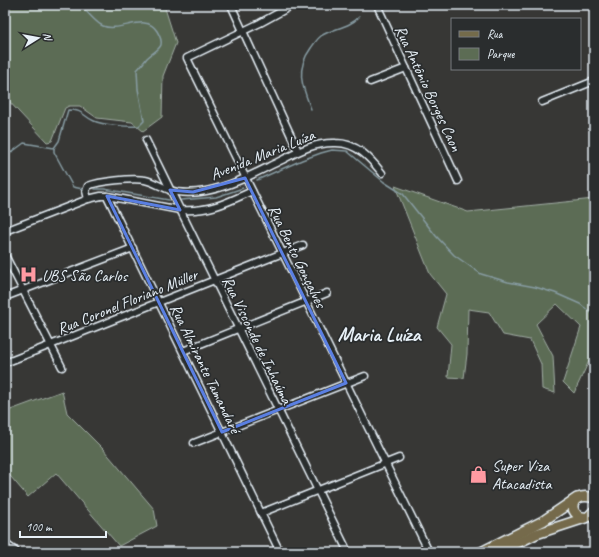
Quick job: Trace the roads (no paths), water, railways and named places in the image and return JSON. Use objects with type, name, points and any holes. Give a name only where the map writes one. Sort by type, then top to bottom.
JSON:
[{"type":"main road","points":[[587,496],[594,503]]},
{"type":"main road","points":[[585,518],[578,516],[574,511],[573,504],[587,496]]},
{"type":"main road","points":[[482,552],[543,521],[587,496]]},
{"type":"main road","points":[[499,552],[536,534],[590,516],[594,511]]},
{"type":"street","points":[[230,5],[298,151]]},
{"type":"street","points":[[243,31],[293,5]]},
{"type":"street","name":"Rua Antônio Borges Caon","points":[[377,5],[458,181]]},
{"type":"street","name":"Rua Bento Gonçalves","points":[[243,31],[187,58],[429,552]]},
{"type":"street","points":[[370,82],[406,68]]},
{"type":"street","points":[[542,102],[594,81]]},
{"type":"street","name":"Rua Visconde de Inhaúma","points":[[146,140],[348,552]]},
{"type":"street","name":"Avenida Maria Luíza","points":[[252,191],[212,208],[201,210],[180,210],[107,196],[88,199],[86,191],[88,186],[124,180],[144,180],[170,190],[182,192],[207,190],[245,178],[298,151],[318,144],[337,142],[346,144],[364,153],[382,173]]},
{"type":"street","name":"Rua Almirante Tamandaré","points":[[107,196],[280,552]]},
{"type":"street","points":[[5,231],[88,199]]},
{"type":"street","name":"Rua Coronel Floriano Müller","points":[[5,363],[303,245]]},
{"type":"street","points":[[5,297],[133,248]]},
{"type":"street","points":[[5,255],[62,367]]},
{"type":"street","points":[[183,351],[327,293]]},
{"type":"street","points":[[194,443],[365,376]]},
{"type":"street","points":[[262,513],[399,458]]},
{"type":"street","points":[[5,544],[16,552]]},
{"type":"waterway","points":[[5,157],[24,143],[54,148],[59,141],[68,110],[77,111],[94,121],[109,125],[139,126],[144,121],[138,89],[137,70],[147,58],[160,47],[161,41],[157,31],[146,23],[117,27],[103,26],[94,20],[81,5]]},
{"type":"waterway","points":[[311,109],[305,93],[302,78],[303,64],[306,56],[321,36],[346,26],[359,17]]},
{"type":"waterway","points":[[54,148],[54,152],[73,187],[83,189]]},
{"type":"waterway","points":[[257,180],[321,153],[332,150],[347,151],[384,182],[403,194],[436,236],[454,255],[481,274],[555,293],[580,304],[594,315]]},
{"type":"waterway","points":[[181,200],[216,197],[243,188]]},
{"type":"waterway","points":[[95,189],[104,189],[169,200]]},
{"type":"place","name":"UBS São Carlos","points":[[29,275]]},
{"type":"place","name":"Super Viza Atacadista","points":[[479,474]]},
{"type":"district","name":"Maria Luíza","points":[[379,334]]}]
